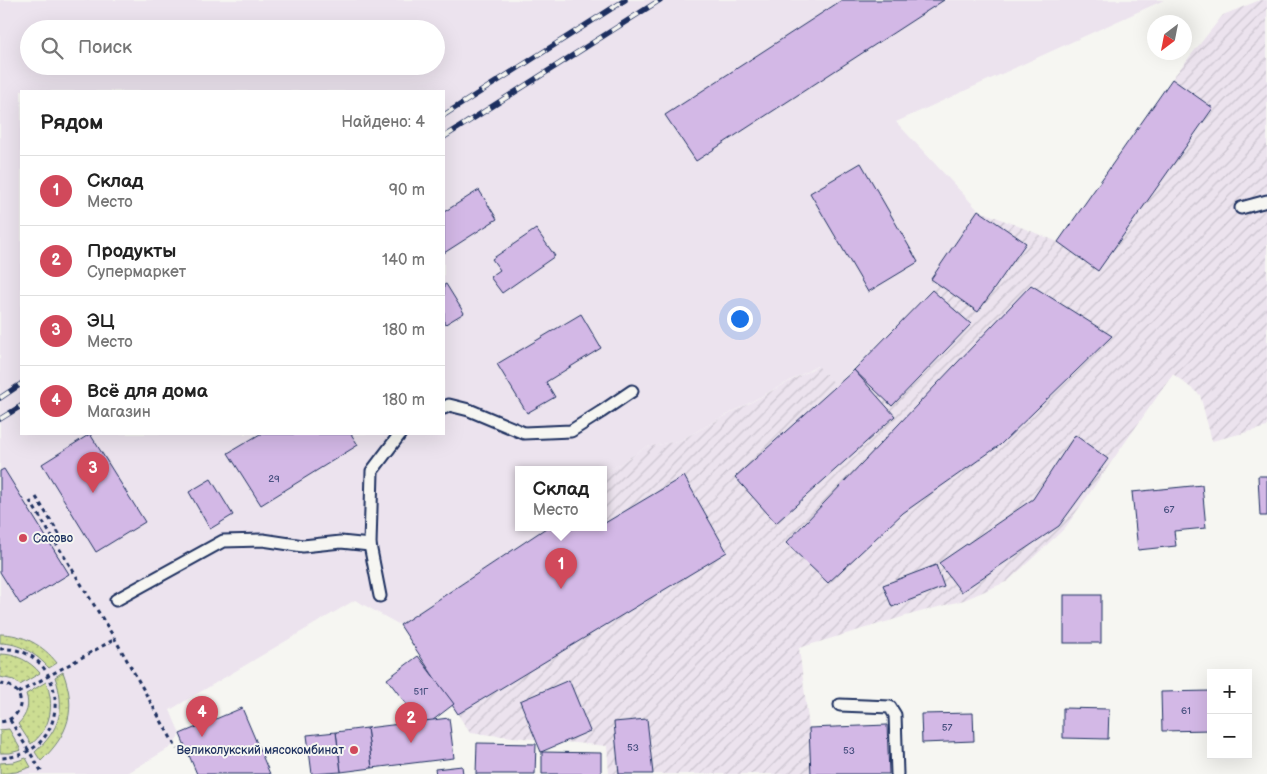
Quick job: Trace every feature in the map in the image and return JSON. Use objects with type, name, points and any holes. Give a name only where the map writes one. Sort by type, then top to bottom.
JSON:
[{"type":"lane","points":[[1241,208],[1267,201]]},
{"type":"lane","points":[[445,407],[449,405],[469,410],[524,433],[571,431],[632,391]]},
{"type":"lane","points":[[380,596],[370,545],[372,470],[399,435]]},
{"type":"lane","points":[[116,600],[223,541],[263,540],[303,546],[341,542],[370,545]]},
{"type":"lane","points":[[840,704],[890,707],[895,715],[897,774]]},
{"type":"path","points":[[36,497],[61,537],[54,542]]},
{"type":"path","points":[[30,501],[115,639],[177,749]]},
{"type":"path","points":[[18,693],[115,639]]},
{"type":"path","points":[[0,649],[6,648],[22,652],[35,660],[48,675],[55,690],[56,704],[54,718],[45,737],[28,751],[10,758],[0,758]]},
{"type":"path","points":[[0,684],[10,686],[18,693],[20,699],[19,709],[14,717],[0,722]]},
{"type":"path","points":[[10,720],[43,774]]},
{"type":"shaded area","points":[[0,0],[1164,0],[896,122],[978,210],[931,279],[931,290],[836,386],[817,366],[679,441],[646,447],[607,472],[607,466],[515,466],[515,531],[541,531],[400,625],[355,600],[170,710],[180,734],[171,747],[126,774],[0,774]]},
{"type":"shaded area","points":[[1260,0],[1267,0],[1267,427],[1212,441],[1200,395],[1173,374],[1065,528],[1008,581],[964,600],[799,648],[809,728],[811,774],[609,774],[607,746],[470,733],[400,625],[541,531],[607,531],[607,472],[646,447],[679,441],[818,366],[837,386],[931,290],[931,279],[978,210],[1058,242],[1172,79],[1187,60],[1192,60],[1192,54],[1223,15]]},
{"type":"green space","points":[[0,634],[17,636],[32,642],[57,663],[49,668],[27,650],[14,645],[0,643]]},
{"type":"green space","points":[[0,654],[12,655],[22,659],[40,673],[20,685],[14,680],[0,677]]},
{"type":"green space","points":[[63,672],[69,698],[70,710],[68,721],[58,741],[41,761],[35,752],[55,727],[60,709],[60,699],[55,677]]},
{"type":"green space","points":[[46,682],[50,699],[49,716],[43,731],[31,744],[18,724],[27,710],[26,694]]},
{"type":"green space","points":[[9,729],[21,750],[0,753],[0,730]]},
{"type":"green space","points":[[26,758],[31,767],[16,772],[0,774],[0,763],[14,762]]},
{"type":"building","points":[[842,0],[944,0],[696,161],[665,115]]},
{"type":"building","points":[[1172,79],[1213,108],[1098,271],[1058,242]]},
{"type":"building","points":[[861,163],[918,262],[868,292],[810,193]]},
{"type":"building","points":[[479,190],[497,219],[445,252],[445,211]]},
{"type":"building","points":[[978,210],[1026,243],[978,312],[931,279]]},
{"type":"building","points":[[536,229],[555,256],[502,293],[490,277],[500,270],[492,259]]},
{"type":"building","points":[[445,284],[464,313],[445,324]]},
{"type":"building","points":[[1031,285],[1112,336],[1000,445],[903,513],[828,583],[786,543]]},
{"type":"building","points":[[932,290],[971,324],[892,406],[854,370]]},
{"type":"building","points":[[581,314],[601,348],[546,382],[555,397],[527,413],[497,364]]},
{"type":"building","points":[[854,370],[895,416],[776,523],[735,477]]},
{"type":"building","points":[[91,435],[145,522],[96,552],[42,464]]},
{"type":"building","points":[[258,435],[352,435],[358,445],[261,505],[228,453]]},
{"type":"building","points":[[1075,435],[1108,459],[1059,526],[961,592],[939,563],[1033,499]]},
{"type":"building","name":"Сасово","points":[[4,469],[69,574],[20,604],[0,572],[0,471]]},
{"type":"building","points":[[684,476],[727,552],[458,714],[400,625],[541,531],[607,531],[607,522]]},
{"type":"building","points":[[1258,476],[1267,476],[1267,516],[1260,516]]},
{"type":"building","points":[[211,479],[233,515],[210,529],[189,492]]},
{"type":"building","points":[[1202,485],[1206,528],[1174,531],[1176,546],[1138,550],[1132,492]]},
{"type":"building","points":[[936,565],[944,587],[892,607],[883,585]]},
{"type":"building","points":[[1064,595],[1101,595],[1101,643],[1064,643]]},
{"type":"building","points":[[418,656],[454,704],[424,727],[387,679]]},
{"type":"building","points":[[569,680],[590,731],[541,752],[520,701]]},
{"type":"building","points":[[1207,691],[1207,730],[1162,731],[1161,692]]},
{"type":"building","points":[[242,708],[270,774],[197,774],[180,734]]},
{"type":"building","points":[[1063,708],[1109,709],[1108,739],[1063,738]]},
{"type":"building","points":[[973,713],[974,741],[922,743],[921,714]]},
{"type":"building","points":[[449,718],[454,758],[372,768],[367,728]]},
{"type":"building","points":[[647,719],[653,774],[619,774],[614,722]]},
{"type":"building","points":[[887,725],[889,774],[811,774],[809,728]]},
{"type":"building","name":"Великолукский мясокомбинат","points":[[367,728],[372,768],[341,772],[336,732]]},
{"type":"building","points":[[336,732],[341,772],[312,774],[307,735]]},
{"type":"building","points":[[477,743],[536,744],[535,774],[476,774]]},
{"type":"building","points":[[542,752],[601,753],[601,774],[542,774]]},
{"type":"building","points":[[462,766],[463,774],[436,774],[435,769]]},
{"type":"railway","points":[[445,114],[625,0]]},
{"type":"railway","points":[[445,136],[660,0]]},
{"type":"railway","points":[[0,398],[20,385]]},
{"type":"railway","points":[[0,419],[20,407]]},
{"type":"place","name":"ЭЦ","points":[[93,493]]},
{"type":"place","name":"Сасово","points":[[23,538]]},
{"type":"place","name":"Склад","points":[[561,589]]},
{"type":"place","name":"Всё для дома","points":[[202,737]]},
{"type":"place","name":"Продукты","points":[[411,743]]},
{"type":"place","name":"Великолукский мясокомбинат","points":[[354,750]]}]
